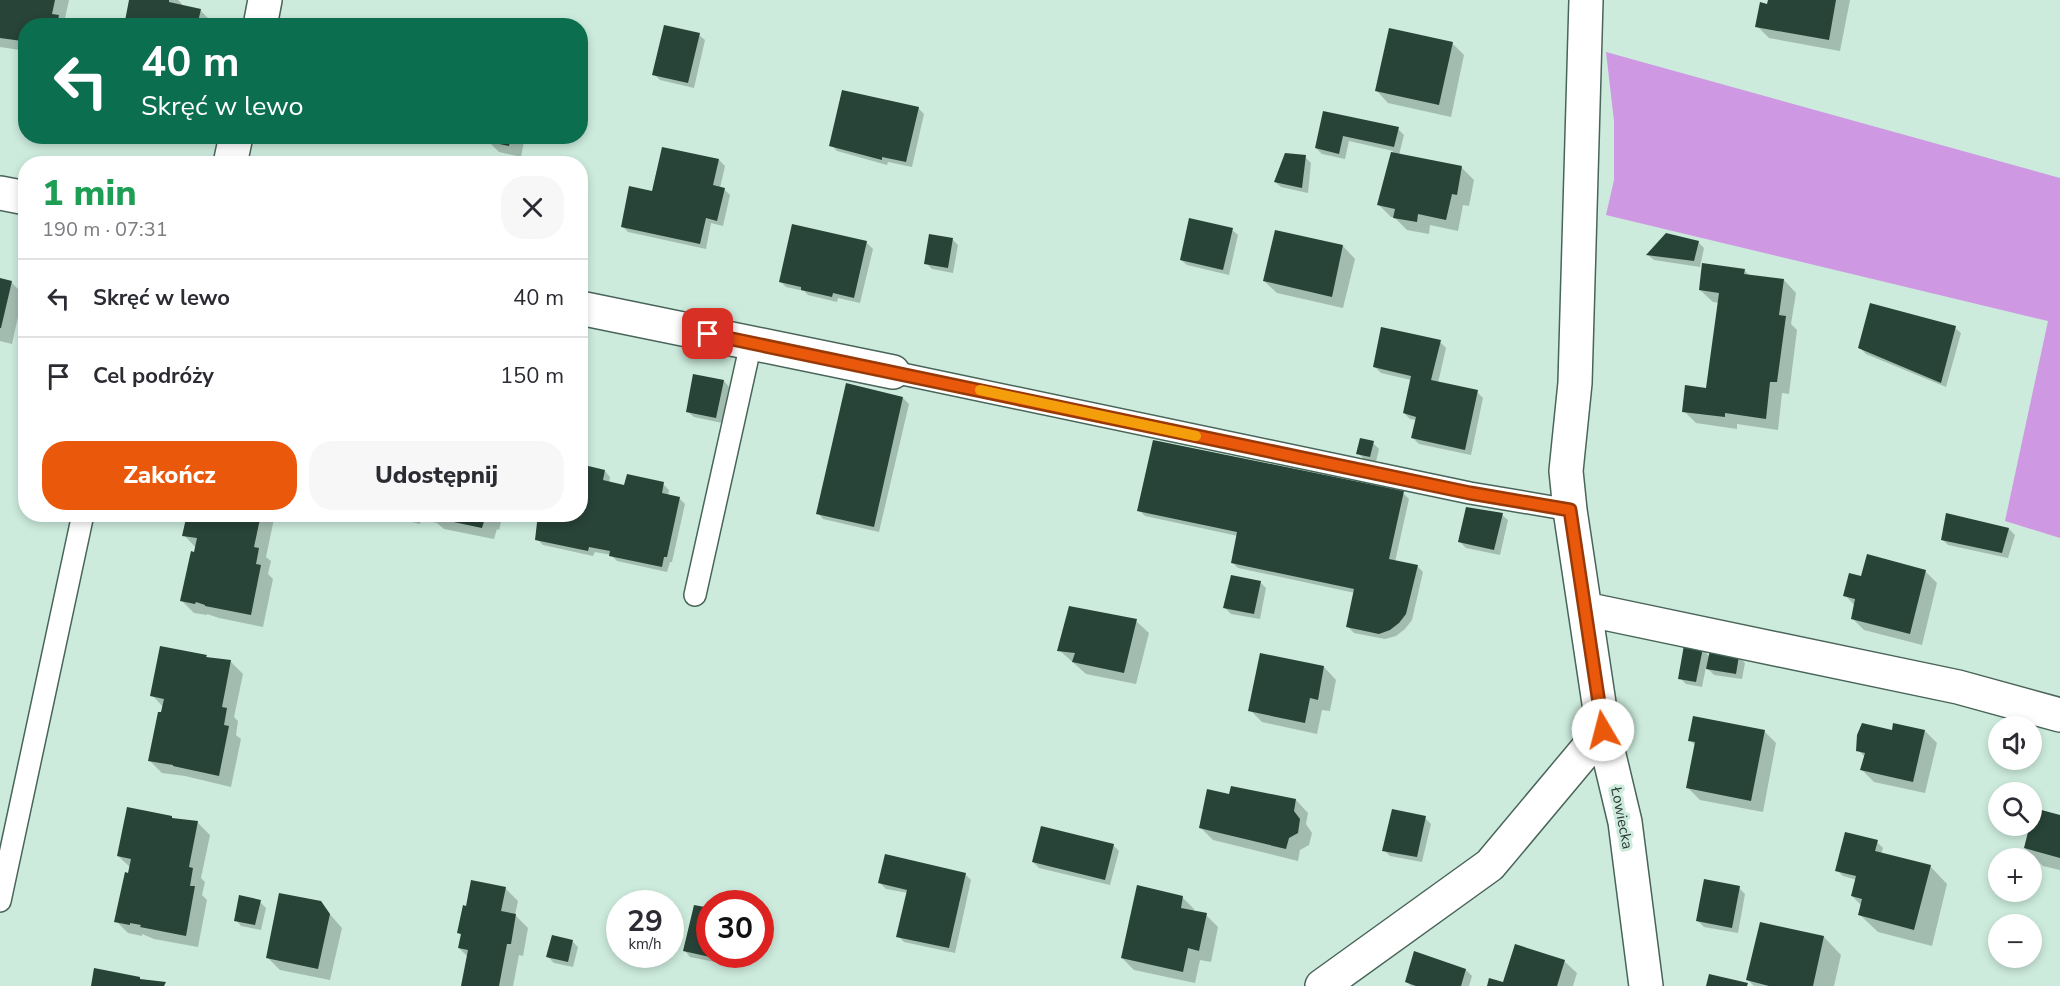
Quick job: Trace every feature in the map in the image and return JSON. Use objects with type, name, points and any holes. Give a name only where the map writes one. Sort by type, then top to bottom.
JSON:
[{"type":"street","points":[[262,18],[265,0]]},
{"type":"street","name":"Łowiecka","points":[[1586,0],[1575,383],[1566,471],[1603,730],[1625,822],[1646,986]]},
{"type":"street","points":[[0,193],[18,196]]},
{"type":"street","points":[[588,310],[893,372]]},
{"type":"street","points":[[1585,609],[1936,682],[2060,715]]},
{"type":"street","points":[[1322,986],[1490,865],[1603,730]]},
{"type":"lane","points":[[695,596],[751,343]]},
{"type":"lane","points":[[893,372],[1470,493],[1570,510]]},
{"type":"lane","points":[[0,901],[81,522]]},
{"type":"shaded area","points":[[1606,52],[2060,178],[2060,538],[2005,521],[2048,321],[1606,215],[1614,180],[1614,121]]},
{"type":"building","points":[[0,0],[55,0],[52,14],[59,15],[58,18],[18,18],[18,40],[0,38]]},
{"type":"building","points":[[129,0],[169,0],[169,2],[201,9],[199,18],[126,18]]},
{"type":"building","points":[[1768,0],[1836,0],[1829,40],[1755,27],[1760,2],[1767,4]]},
{"type":"building","points":[[664,25],[700,33],[688,83],[652,75]]},
{"type":"building","points":[[1389,28],[1453,42],[1439,105],[1375,91]]},
{"type":"building","points":[[842,90],[919,107],[906,162],[882,157],[882,160],[829,146]]},
{"type":"building","points":[[1323,111],[1399,127],[1394,147],[1343,136],[1339,154],[1315,148]]},
{"type":"building","points":[[662,147],[719,159],[713,185],[725,188],[717,221],[706,218],[700,244],[621,227],[629,186],[652,191]]},
{"type":"building","points":[[1391,152],[1462,166],[1457,195],[1452,194],[1446,220],[1418,214],[1417,222],[1393,218],[1395,209],[1377,205]]},
{"type":"building","points":[[1285,153],[1306,155],[1302,188],[1274,182]]},
{"type":"building","points":[[1189,218],[1233,228],[1223,270],[1180,260]]},
{"type":"building","points":[[792,224],[867,241],[854,298],[833,293],[832,297],[779,282]]},
{"type":"building","points":[[1275,230],[1343,245],[1332,297],[1263,281]]},
{"type":"building","points":[[1666,233],[1699,241],[1694,261],[1646,255]]},
{"type":"building","points":[[929,234],[953,238],[948,268],[924,264]]},
{"type":"building","points":[[1702,263],[1745,269],[1744,274],[1784,279],[1779,315],[1786,316],[1777,382],[1770,382],[1766,419],[1725,413],[1725,417],[1682,412],[1685,385],[1706,388],[1719,293],[1699,290]]},
{"type":"building","points":[[0,278],[12,281],[1,328],[0,328]]},
{"type":"building","points":[[1870,303],[1956,326],[1941,383],[1858,348]]},
{"type":"building","points":[[1381,327],[1441,340],[1431,380],[1478,390],[1465,450],[1411,438],[1416,417],[1403,413],[1411,376],[1373,367]]},
{"type":"building","points":[[693,374],[724,380],[716,418],[686,412]]},
{"type":"building","points":[[846,383],[903,397],[874,527],[816,514]]},
{"type":"building","points":[[1360,438],[1374,441],[1370,457],[1356,454]]},
{"type":"building","points":[[1153,440],[1404,491],[1389,559],[1418,565],[1406,614],[1390,630],[1379,634],[1346,627],[1354,589],[1231,563],[1237,532],[1137,511]]},
{"type":"building","points":[[588,466],[605,470],[603,480],[624,485],[627,474],[664,482],[662,493],[680,497],[667,557],[664,557],[662,567],[609,556],[610,551],[589,547],[588,551],[535,540],[537,522],[588,522]]},
{"type":"building","points":[[1466,507],[1503,513],[1494,550],[1458,542]]},
{"type":"building","points":[[1946,513],[2009,528],[2002,553],[1941,540]]},
{"type":"building","points":[[185,522],[259,522],[254,547],[259,548],[256,564],[261,565],[251,615],[205,606],[196,602],[195,604],[180,601],[191,551],[194,552],[197,538],[182,536]]},
{"type":"building","points":[[454,522],[484,522],[482,528]]},
{"type":"building","points":[[1867,554],[1926,570],[1910,634],[1851,619],[1855,599],[1843,596],[1849,573],[1861,576]]},
{"type":"building","points":[[1231,575],[1261,581],[1254,614],[1223,608]]},
{"type":"building","points":[[1069,606],[1137,619],[1124,673],[1072,662],[1075,653],[1057,651]]},
{"type":"building","points":[[1684,645],[1703,648],[1696,682],[1678,679]]},
{"type":"building","points":[[160,646],[207,655],[206,657],[231,660],[222,707],[227,708],[224,725],[229,726],[219,776],[148,761],[158,712],[161,712],[164,699],[150,696]]},
{"type":"building","points":[[1710,650],[1739,656],[1736,674],[1706,669]]},
{"type":"building","points":[[1260,653],[1324,666],[1318,700],[1310,698],[1305,723],[1248,711]]},
{"type":"building","points":[[1693,716],[1765,730],[1751,801],[1686,788],[1695,742],[1688,741]]},
{"type":"building","points":[[1862,723],[1892,730],[1893,723],[1925,730],[1913,782],[1860,770],[1865,753],[1856,751],[1857,735]]},
{"type":"building","points":[[1231,786],[1296,799],[1294,811],[1300,819],[1298,833],[1289,838],[1286,849],[1199,828],[1207,789],[1229,794]]},
{"type":"building","points":[[127,807],[172,816],[172,818],[198,821],[189,867],[193,868],[190,886],[195,886],[186,936],[140,927],[141,925],[114,922],[125,872],[128,873],[131,859],[117,856]]},
{"type":"building","points":[[1392,809],[1426,816],[1417,857],[1382,851]]},
{"type":"building","points":[[2042,810],[2060,815],[2060,858],[2042,853],[2042,848],[2024,848],[2027,836],[2042,836]]},
{"type":"building","points":[[1041,826],[1114,844],[1105,880],[1032,862]]},
{"type":"building","points":[[1845,832],[1878,840],[1875,851],[1931,865],[1914,930],[1858,915],[1862,899],[1851,896],[1856,876],[1835,871]]},
{"type":"building","points":[[885,854],[966,873],[949,948],[896,937],[907,890],[878,883]]},
{"type":"building","points":[[1704,879],[1740,886],[1732,928],[1696,921]]},
{"type":"building","points":[[471,880],[506,887],[501,911],[516,914],[511,944],[507,944],[499,986],[461,986],[468,950],[458,948],[461,934],[457,933],[463,905],[466,906]]},
{"type":"building","points":[[1137,885],[1183,896],[1181,908],[1207,913],[1199,951],[1188,948],[1183,972],[1121,958]]},
{"type":"building","points":[[279,893],[321,901],[330,914],[318,969],[266,958]]},
{"type":"building","points":[[239,895],[261,900],[255,925],[234,921]]},
{"type":"building","points":[[694,905],[696,905],[696,954],[684,951]]},
{"type":"building","points":[[1760,922],[1824,936],[1813,986],[1769,986],[1746,980]]},
{"type":"building","points":[[552,935],[573,940],[568,962],[546,957]]},
{"type":"building","points":[[1515,944],[1565,960],[1557,986],[1487,986],[1489,978],[1503,982]]},
{"type":"building","points":[[1414,951],[1466,969],[1461,986],[1416,986],[1405,982]]},
{"type":"building","points":[[94,968],[140,977],[140,979],[166,982],[164,986],[91,986]]},
{"type":"building","points":[[1709,974],[1748,983],[1747,986],[1706,986]]},
{"type":"slow traffic","points":[[980,390],[1196,436]]},
{"type":"route","points":[[708,334],[1470,493],[1570,510],[1603,730]]}]
